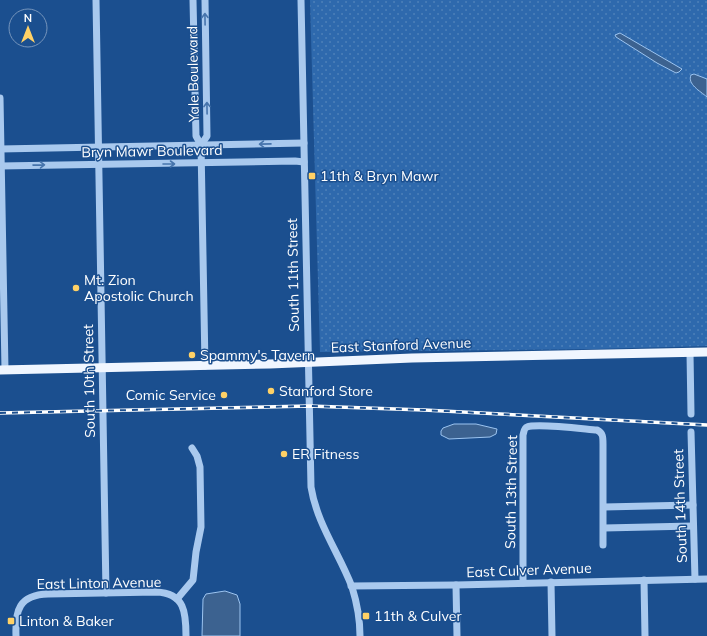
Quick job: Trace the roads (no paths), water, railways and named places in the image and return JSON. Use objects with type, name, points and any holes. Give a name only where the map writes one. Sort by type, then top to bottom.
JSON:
[{"type":"main road","name":"East Stanford Avenue","points":[[2,370],[308,363],[412,358],[707,352]]},
{"type":"street","name":"South 10th Street","points":[[96,0],[106,593]]},
{"type":"street","name":"Yale Boulevard","points":[[193,0],[196,136],[201,145],[202,163],[205,366]]},
{"type":"street","name":"Yale Boulevard","points":[[201,145],[207,136],[205,0]]},
{"type":"street","name":"South 11th Street","points":[[301,0],[310,477],[319,519],[352,586],[358,611],[360,636]]},
{"type":"street","points":[[0,98],[2,370]]},
{"type":"street","name":"Bryn Mawr Boulevard","points":[[0,149],[304,143]]},
{"type":"street","name":"Bryn Mawr Boulevard","points":[[0,166],[304,162]]},
{"type":"street","points":[[690,353],[691,414]]},
{"type":"street","name":"South 13th Street","points":[[523,583],[524,430],[528,427],[542,425],[597,430],[601,432],[603,436],[604,507]]},
{"type":"street","name":"South 14th Street","points":[[691,432],[696,579]]},
{"type":"street","points":[[186,636],[186,616],[177,599],[193,580],[196,552],[202,527],[200,467],[197,456],[192,448]]},
{"type":"street","points":[[603,545],[604,507],[693,505]]},
{"type":"street","points":[[604,528],[693,526]]},
{"type":"street","name":"East Culver Avenue","points":[[352,586],[707,579]]},
{"type":"street","points":[[644,580],[645,636]]},
{"type":"street","points":[[551,582],[552,636]]},
{"type":"street","points":[[456,585],[457,636]]},
{"type":"street","name":"East Linton Avenue","points":[[16,636],[16,616],[22,604],[32,596],[41,594],[160,592],[177,599]]},
{"type":"railway","points":[[0,413],[309,406],[424,410],[707,425]]},
{"type":"place","name":"11th & Bryn Mawr","points":[[312,176]]},
{"type":"place","name":"Mt. Zion Apostolic Church","points":[[76,288]]},
{"type":"place","name":"Spammy's Tavern","points":[[192,355]]},
{"type":"place","name":"Stanford Store","points":[[271,391]]},
{"type":"place","name":"Comic Service","points":[[224,395]]},
{"type":"place","name":"ER Fitness","points":[[284,454]]},
{"type":"place","name":"11th & Culver","points":[[366,616]]},
{"type":"place","name":"Linton & Baker","points":[[11,621]]}]
